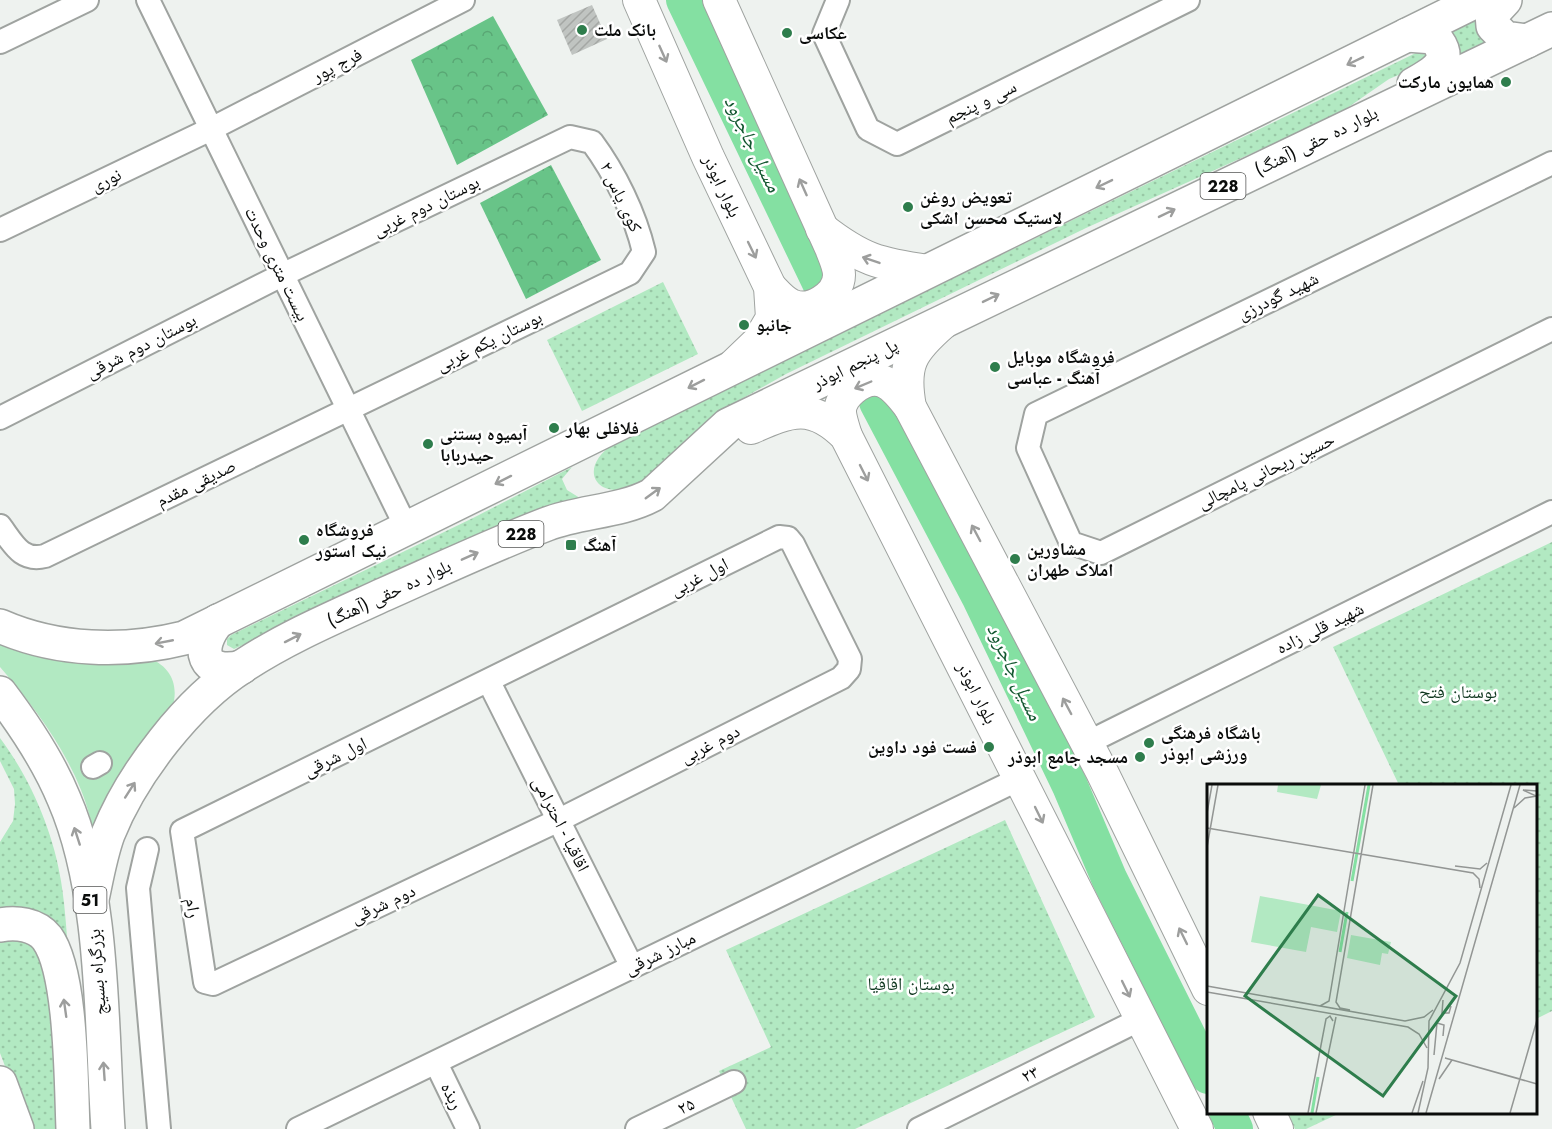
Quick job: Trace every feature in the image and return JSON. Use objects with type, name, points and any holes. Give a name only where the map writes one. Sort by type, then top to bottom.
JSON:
[{"type":"main road","name":"بلوار ابوذر","points":[[639,0],[708,157],[770,287],[772,318],[758,342],[734,365]]},
{"type":"main road","points":[[719,0],[836,260],[839,274],[836,287],[830,296],[816,304],[793,306],[770,287]]},
{"type":"main road","points":[[0,626],[30,637],[70,645],[118,648],[184,638],[1478,0]]},
{"type":"main road","points":[[1505,0],[1492,14],[1493,26],[1505,38],[1540,35]]},
{"type":"main road","points":[[1377,109],[1429,75],[1437,68],[1444,56],[1444,50],[1434,37],[1407,35]]},
{"type":"main road","name":"بلوار ده حقی (آهنگ)","points":[[919,333],[1377,109],[1540,35]]},
{"type":"main road","points":[[821,228],[855,254],[869,260],[928,271]]},
{"type":"main road","points":[[910,407],[906,385],[907,366],[915,350],[948,319]]},
{"type":"main road","name":"پل پنجم ابوذر","points":[[791,395],[919,333]]},
{"type":"main road","points":[[846,436],[840,412],[844,397],[860,384],[878,380],[894,387],[910,407],[1087,743],[1207,985]]},
{"type":"main road","name":"بلوار ده حقی (آهنگ)","points":[[91,904],[103,851],[123,802],[158,750],[190,712],[242,667],[303,633],[510,538],[558,520],[639,501],[652,495],[728,425],[791,395]]},
{"type":"main road","name":"بلوار ابوذر","points":[[698,453],[784,414],[814,413],[830,420],[846,436],[1197,1129]]},
{"type":"main road","points":[[218,621],[206,638],[205,656],[210,664],[219,668],[230,670],[242,667]]},
{"type":"main road","name":"بزرگراه بسیج","points":[[0,693],[28,732],[64,800],[79,843],[91,904],[108,1129]]},
{"type":"main road","points":[[0,925],[28,925],[45,935],[55,951],[67,1016],[73,1129]]},
{"type":"main road","points":[[0,1083],[17,1129]]},
{"type":"main road","points":[[1270,1114],[1277,1129]]},
{"type":"street","points":[[0,42],[87,0]]},
{"type":"street","name":"بیست متری وحدت","points":[[148,0],[407,529]]},
{"type":"street","name":"فرج پور","points":[[211,129],[463,0]]},
{"type":"street","name":"سی و پنجم","points":[[838,0],[824,34],[868,129],[897,144],[1187,0]]},
{"type":"street","name":"نوری","points":[[0,230],[211,129]]},
{"type":"street","name":"بوستان دوم غربی","points":[[282,275],[570,137]]},
{"type":"street","name":"کوی یاس ۲","points":[[570,137],[592,142],[604,158],[639,231],[644,252],[630,273]]},
{"type":"street","name":"شهید گودرزی","points":[[1028,448],[1036,414],[1552,164]]},
{"type":"street","name":"بوستان یکم غربی","points":[[348,409],[630,273]]},
{"type":"street","name":"بوستان دوم شرقی","points":[[0,418],[282,275]]},
{"type":"street","name":"حسین ریحانی پامچالی","points":[[1028,448],[1071,543],[1101,553],[1552,329]]},
{"type":"street","name":"صدیقی مقدم","points":[[0,526],[24,556],[34,559],[45,556],[348,409]]},
{"type":"street","name":"شهید قلی زاده","points":[[1087,743],[1552,512]]},
{"type":"street","name":"اول غربی","points":[[489,682],[779,537],[788,538],[793,544],[850,659]]},
{"type":"street","name":"دوم غربی","points":[[559,820],[841,678],[849,669],[850,659]]},
{"type":"street","name":"اقاقیا - احترامی","points":[[489,682],[632,967]]},
{"type":"street","name":"اول شرقی","points":[[182,831],[489,682]]},
{"type":"street","name":"مبارز شرقی","points":[[298,1129],[1021,778]]},
{"type":"street","name":"دوم شرقی","points":[[207,984],[213,984],[559,820]]},
{"type":"street","name":"رام","points":[[182,831],[207,984]]},
{"type":"street","points":[[147,849],[138,888],[159,1129]]},
{"type":"street","name":"۲۳","points":[[919,1129],[1141,1019]]},
{"type":"street","name":"ربذه","points":[[436,1063],[468,1129]]},
{"type":"street","name":"۲۵","points":[[637,1129],[734,1082]]},
{"type":"green space","points":[[1483,6],[1502,44],[1455,68],[1459,53],[1457,41],[1438,28]]},
{"type":"green space","points":[[493,16],[548,115],[457,165],[411,60]]},
{"type":"green space","points":[[1424,49],[1431,55],[1427,63],[1389,79],[1337,115],[1086,228],[786,374],[713,415],[640,485],[612,490],[602,486],[596,480],[594,472],[596,463],[603,452],[616,442]]},
{"type":"green space","points":[[551,165],[601,260],[526,299],[480,203]]},
{"type":"green space","points":[[663,282],[698,354],[582,411],[547,340]]},
{"type":"green space","points":[[572,467],[562,479],[567,490],[588,503],[394,574],[234,649],[227,645],[227,639],[231,635],[473,518]]},
{"type":"green space","name":"بوستان فتح","points":[[1552,542],[1552,1011],[1537,1018],[1537,784],[1399,784],[1333,647]]},
{"type":"green space","points":[[0,640],[146,657],[161,665],[171,677],[175,691],[172,709],[97,844],[88,810],[74,773],[35,710],[0,667]]},
{"type":"green space","points":[[0,738],[21,770],[39,806],[52,843],[63,892],[70,973],[0,909],[0,842],[13,821],[15,804],[14,789],[0,761]]},
{"type":"green space","name":"بوستان اقاقیا","points":[[1005,820],[1095,1017],[855,1129],[746,1129],[719,1071],[771,1047],[726,950]]},
{"type":"green space","points":[[22,934],[43,947],[65,1129],[29,1129],[0,1053],[0,937]]},
{"type":"green space","points":[[1288,1114],[1338,1114],[1306,1129],[1295,1129]]},
{"type":"building","name":"بانک ملت","points":[[592,5],[607,39],[572,55],[557,20]]},
{"type":"waterway","name":"مسیل جاجرود","points":[[684,0],[822,287]]},
{"type":"waterway","name":"مسیل جاجرود","points":[[877,402],[979,596],[1070,786],[1109,878],[1207,1074]]},
{"type":"waterway","name":"مسیل جاجرود","points":[[1228,1114],[1235,1129]]},
{"type":"place","name":"بانک ملت","points":[[582,30]]},
{"type":"place","name":"عکاسى","points":[[787,33]]},
{"type":"place","name":"همایون مارکت","points":[[1506,82]]},
{"type":"place","name":"تعویض روغن لاستیک محسن اشکی","points":[[908,207]]},
{"type":"place","name":"جانبو","points":[[744,325]]},
{"type":"place","name":"فروشگاه موبایل آهنگ - عباسی","points":[[995,367]]},
{"type":"place","name":"فلافلی بهار","points":[[554,428]]},
{"type":"place","name":"آبمیوه بستنی حیدربابا","points":[[428,444]]},
{"type":"place","name":"فروشگاه نیک استور","points":[[304,540]]},
{"type":"place","name":"آهنگ","points":[[571,545]]},
{"type":"place","name":"مشاورین املاک طهران","points":[[1015,559]]},
{"type":"place","name":"باشگاه فرهنگی ورزشی ابوذر","points":[[1149,743]]},
{"type":"place","name":"فست فود داوین","points":[[989,747]]},
{"type":"place","name":"مسجد جامع ابوذر","points":[[1140,757]]}]
